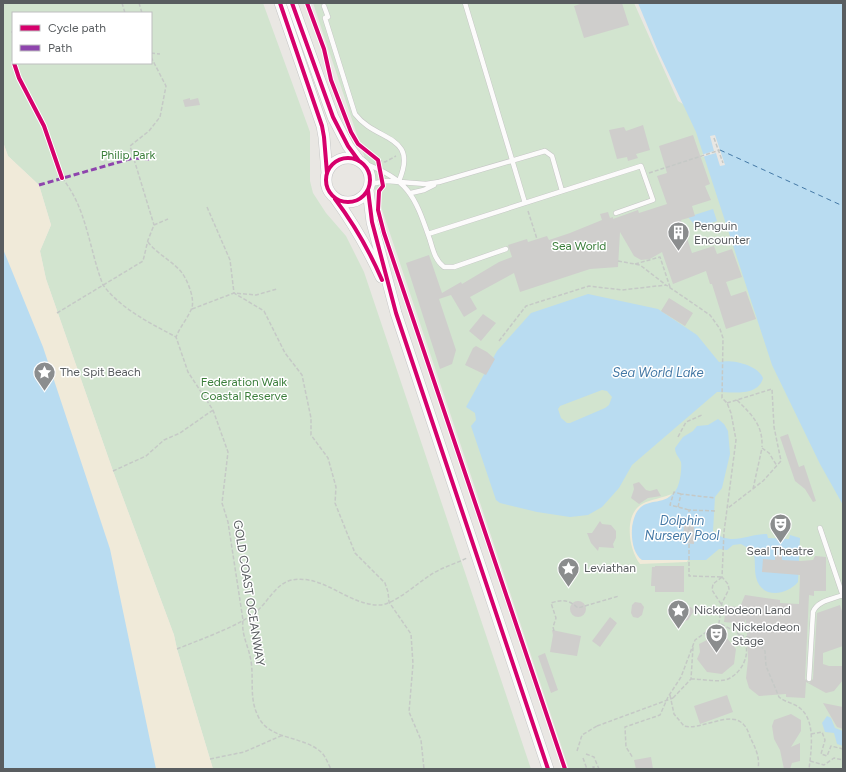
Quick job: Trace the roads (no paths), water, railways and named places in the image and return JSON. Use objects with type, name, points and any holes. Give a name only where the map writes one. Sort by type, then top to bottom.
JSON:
[{"type":"street","points":[[280,3],[322,126],[327,187],[350,218],[365,244],[396,313]]},
{"type":"street","points":[[292,3],[333,117],[348,146],[369,172],[372,222],[396,313],[548,769]]},
{"type":"street","points":[[327,174],[330,167],[341,159],[348,158],[360,161]]},
{"type":"street","points":[[335,198],[340,201],[353,202],[359,199],[369,187]]},
{"type":"lane","points":[[465,3],[525,203]]},
{"type":"lane","points":[[324,6],[328,17],[325,18],[355,114],[361,122],[387,137],[397,144],[402,150],[405,167],[399,181]]},
{"type":"lane","points":[[369,187],[386,181],[426,184],[439,182],[542,151],[548,152],[552,156],[562,191]]},
{"type":"lane","points":[[360,161],[379,169],[399,181],[411,193],[420,211],[436,258],[444,267],[454,267],[506,249]]},
{"type":"lane","points":[[428,234],[641,166],[653,200],[616,213]]},
{"type":"lane","points":[[411,193],[424,190],[439,182]]},
{"type":"lane","points":[[809,679],[813,612],[815,606],[843,595],[820,528]]},
{"type":"water","points":[[638,3],[843,3],[843,505],[820,464],[772,365],[696,132],[657,49]]},
{"type":"water","points":[[713,209],[717,221],[697,228],[688,217]]},
{"type":"water","name":"The Spit Beach","points":[[3,249],[43,347],[110,549],[156,769],[3,769]]},
{"type":"water","name":"Sea World Lake","points":[[588,294],[658,309],[697,335],[719,362],[731,361],[750,366],[760,373],[763,378],[756,388],[750,391],[737,393],[717,392],[632,465],[619,488],[602,507],[588,515],[570,517],[537,512],[500,503],[496,500],[471,426],[476,420],[475,413],[466,407],[497,351],[531,313]],"holes":[[[602,390],[607,391],[612,397],[609,405],[605,408],[570,423],[567,423],[561,418],[558,409],[560,406]]]},
{"type":"water","name":"Dolphin Nursery Pool","points":[[718,419],[724,424],[728,431],[730,454],[722,488],[715,497],[713,531],[719,536],[733,539],[767,534],[768,538],[789,539],[790,535],[800,538],[798,582],[787,590],[774,593],[763,589],[756,577],[753,551],[741,544],[733,545],[727,550],[719,549],[706,560],[642,560],[635,550],[632,528],[633,520],[639,509],[647,504],[662,500],[672,495],[679,484],[681,462],[676,454],[675,448],[683,437],[693,431],[697,426],[708,425]]},
{"type":"water","points":[[827,716],[831,718],[835,728],[843,731],[843,746],[837,744],[834,733],[825,732],[822,723]]},
{"type":"place","name":"Penguin Encounter","points":[[679,252]]},
{"type":"place","name":"The Spit Beach","points":[[44,392]]},
{"type":"place","name":"Seal Theatre","points":[[780,544]]},
{"type":"place","name":"Leviathan","points":[[568,588]]},
{"type":"place","name":"Nickelodeon Land","points":[[679,630]]},
{"type":"place","name":"Nickelodeon Stage","points":[[717,654]]},
{"type":"park label","name":"Philip Park","points":[[128,155]]},
{"type":"park label","name":"Sea World","points":[[579,246]]},
{"type":"park label","name":"Federation Walk Coastal Reserve","points":[[244,389]]}]
